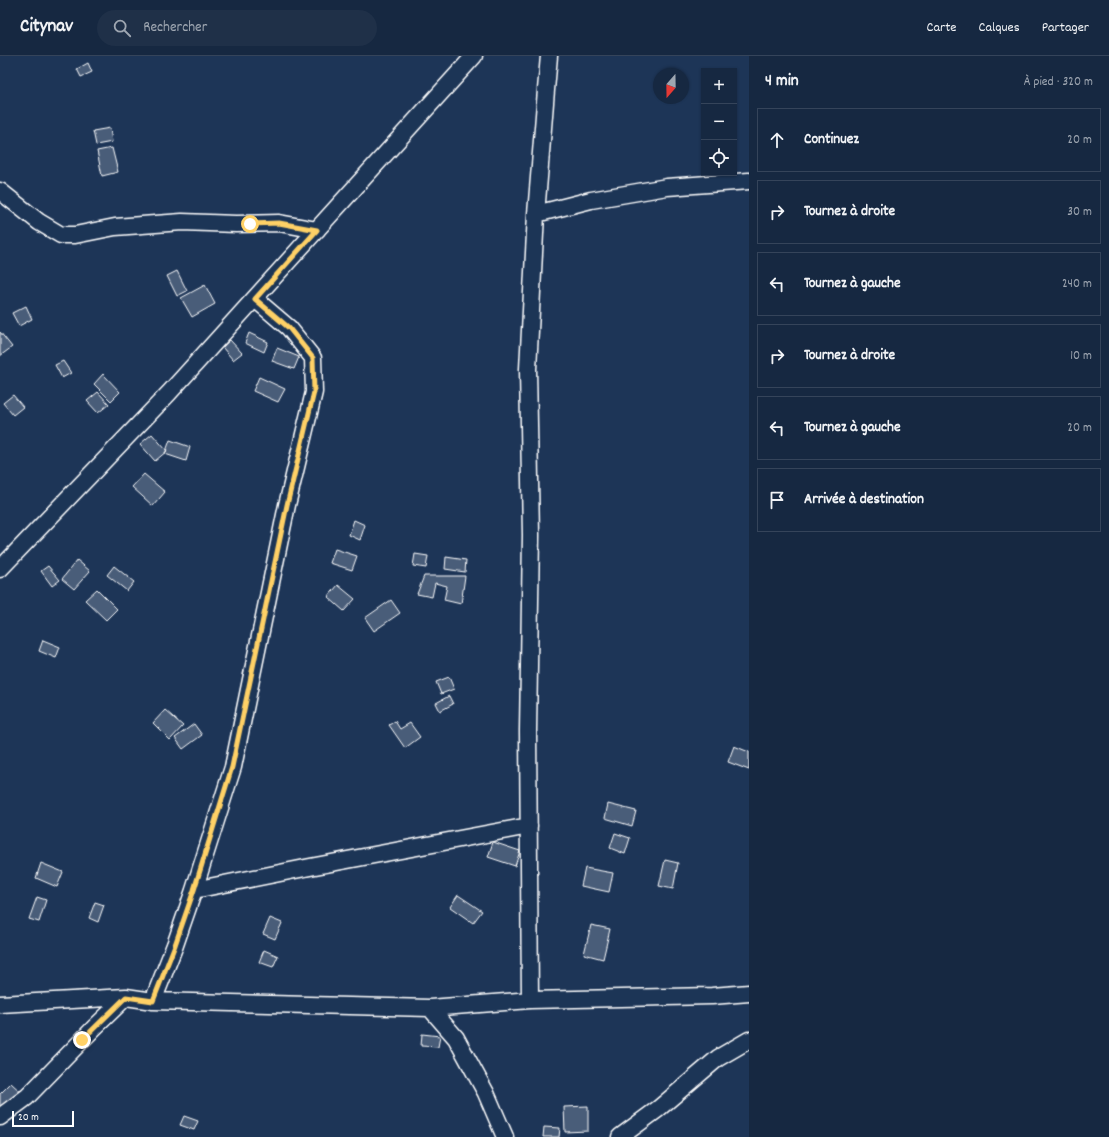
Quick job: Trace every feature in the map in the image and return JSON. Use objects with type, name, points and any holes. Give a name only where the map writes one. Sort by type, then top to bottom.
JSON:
[{"type":"street","points":[[0,569],[169,393],[474,56]]},
{"type":"street","points":[[530,1000],[528,731],[531,536],[528,369],[536,214],[549,56]]},
{"type":"street","points":[[536,214],[591,200],[667,187],[749,181]]},
{"type":"street","points":[[0,191],[39,222],[61,235],[75,235],[115,227],[182,222],[236,224],[279,223],[317,230]]},
{"type":"street","points":[[153,1001],[175,945],[194,890],[232,767],[287,505],[314,392],[313,358],[289,328],[255,299]]},
{"type":"street","points":[[194,890],[302,868],[528,826]]},
{"type":"street","points":[[0,1004],[126,997],[153,1001],[430,1008],[530,1000],[712,996],[749,993]]},
{"type":"street","points":[[0,1118],[27,1097],[126,997]]},
{"type":"street","points":[[430,1008],[456,1038],[486,1093],[505,1137]]},
{"type":"street","points":[[620,1137],[658,1109],[718,1058],[749,1040]]},
{"type":"building","points":[[88,63],[92,72],[81,77],[77,69]]},
{"type":"building","points":[[110,128],[112,142],[96,145],[93,131]]},
{"type":"building","points":[[112,148],[118,172],[102,176],[97,151]]},
{"type":"building","points":[[177,271],[187,291],[177,296],[167,276]]},
{"type":"building","points":[[205,285],[215,304],[192,317],[181,298]]},
{"type":"building","points":[[26,306],[32,319],[19,326],[12,313]]},
{"type":"building","points":[[0,332],[12,347],[0,356]]},
{"type":"building","points":[[249,333],[268,342],[264,352],[245,343]]},
{"type":"building","points":[[230,340],[242,353],[233,360],[222,347]]},
{"type":"building","points":[[277,348],[299,357],[294,369],[272,361]]},
{"type":"building","points":[[63,361],[71,373],[62,378],[55,365]]},
{"type":"building","points":[[103,374],[120,392],[111,401],[94,384]]},
{"type":"building","points":[[259,377],[285,389],[278,402],[253,391]]},
{"type":"building","points":[[98,392],[109,404],[98,413],[87,401]]},
{"type":"building","points":[[13,395],[23,407],[13,415],[3,403]]},
{"type":"building","points":[[152,434],[167,451],[155,461],[140,444]]},
{"type":"building","points":[[170,440],[190,447],[186,461],[165,454]]},
{"type":"building","points":[[144,474],[165,492],[153,506],[132,487]]},
{"type":"building","points":[[354,520],[365,525],[360,540],[349,535]]},
{"type":"building","points":[[335,549],[357,556],[352,570],[330,563]]},
{"type":"building","points":[[415,554],[428,556],[426,568],[413,566]]},
{"type":"building","points":[[446,557],[466,560],[465,572],[445,569]]},
{"type":"building","points":[[77,560],[90,571],[74,589],[62,579]]},
{"type":"building","points":[[48,566],[60,580],[52,586],[41,571]]},
{"type":"building","points":[[114,566],[134,582],[127,591],[107,575]]},
{"type":"building","points":[[424,576],[465,576],[461,604],[444,600],[447,586],[435,583],[432,597],[417,594]]},
{"type":"building","points":[[338,585],[355,599],[344,611],[328,597]]},
{"type":"building","points":[[97,589],[117,609],[106,620],[85,600]]},
{"type":"building","points":[[391,600],[400,613],[374,631],[365,618]]},
{"type":"building","points":[[43,640],[60,647],[56,658],[39,651]]},
{"type":"building","points":[[449,677],[454,689],[441,694],[436,682]]},
{"type":"building","points":[[449,696],[453,704],[440,711],[436,703]]},
{"type":"building","points":[[165,710],[183,726],[170,740],[153,723]]},
{"type":"building","points":[[395,721],[400,729],[410,723],[420,737],[405,748],[389,725]]},
{"type":"building","points":[[194,724],[202,735],[183,749],[175,738]]},
{"type":"building","points":[[734,746],[749,752],[749,770],[728,762]]},
{"type":"building","points":[[608,804],[636,811],[632,826],[605,818]]},
{"type":"building","points":[[615,833],[630,838],[625,854],[610,848]]},
{"type":"building","points":[[493,842],[520,851],[515,866],[488,857]]},
{"type":"building","points":[[665,860],[678,863],[673,889],[659,886]]},
{"type":"building","points":[[41,863],[63,872],[57,887],[36,878]]},
{"type":"building","points":[[585,868],[613,873],[609,892],[581,886]]},
{"type":"building","points":[[458,895],[482,911],[473,923],[450,907]]},
{"type":"building","points":[[37,897],[46,900],[39,922],[29,919]]},
{"type":"building","points":[[95,902],[104,905],[98,922],[89,918]]},
{"type":"building","points":[[270,918],[282,923],[275,939],[263,934]]},
{"type":"building","points":[[591,925],[610,929],[603,959],[584,954]]},
{"type":"building","points":[[264,950],[278,956],[273,967],[259,962]]},
{"type":"building","points":[[422,1034],[440,1036],[438,1047],[421,1046]]},
{"type":"building","points":[[11,1083],[23,1094],[0,1109],[0,1094]]},
{"type":"building","points":[[588,1106],[588,1131],[565,1132],[564,1107]]},
{"type":"building","points":[[184,1116],[198,1121],[194,1130],[180,1125]]},
{"type":"building","points":[[544,1127],[560,1128],[559,1137],[543,1137]]},
{"type":"route","points":[[82,1040],[126,997],[153,1001],[175,945],[202,867],[232,767],[287,505],[314,392],[313,358],[289,328],[255,299],[317,230],[279,223],[250,224]]}]
